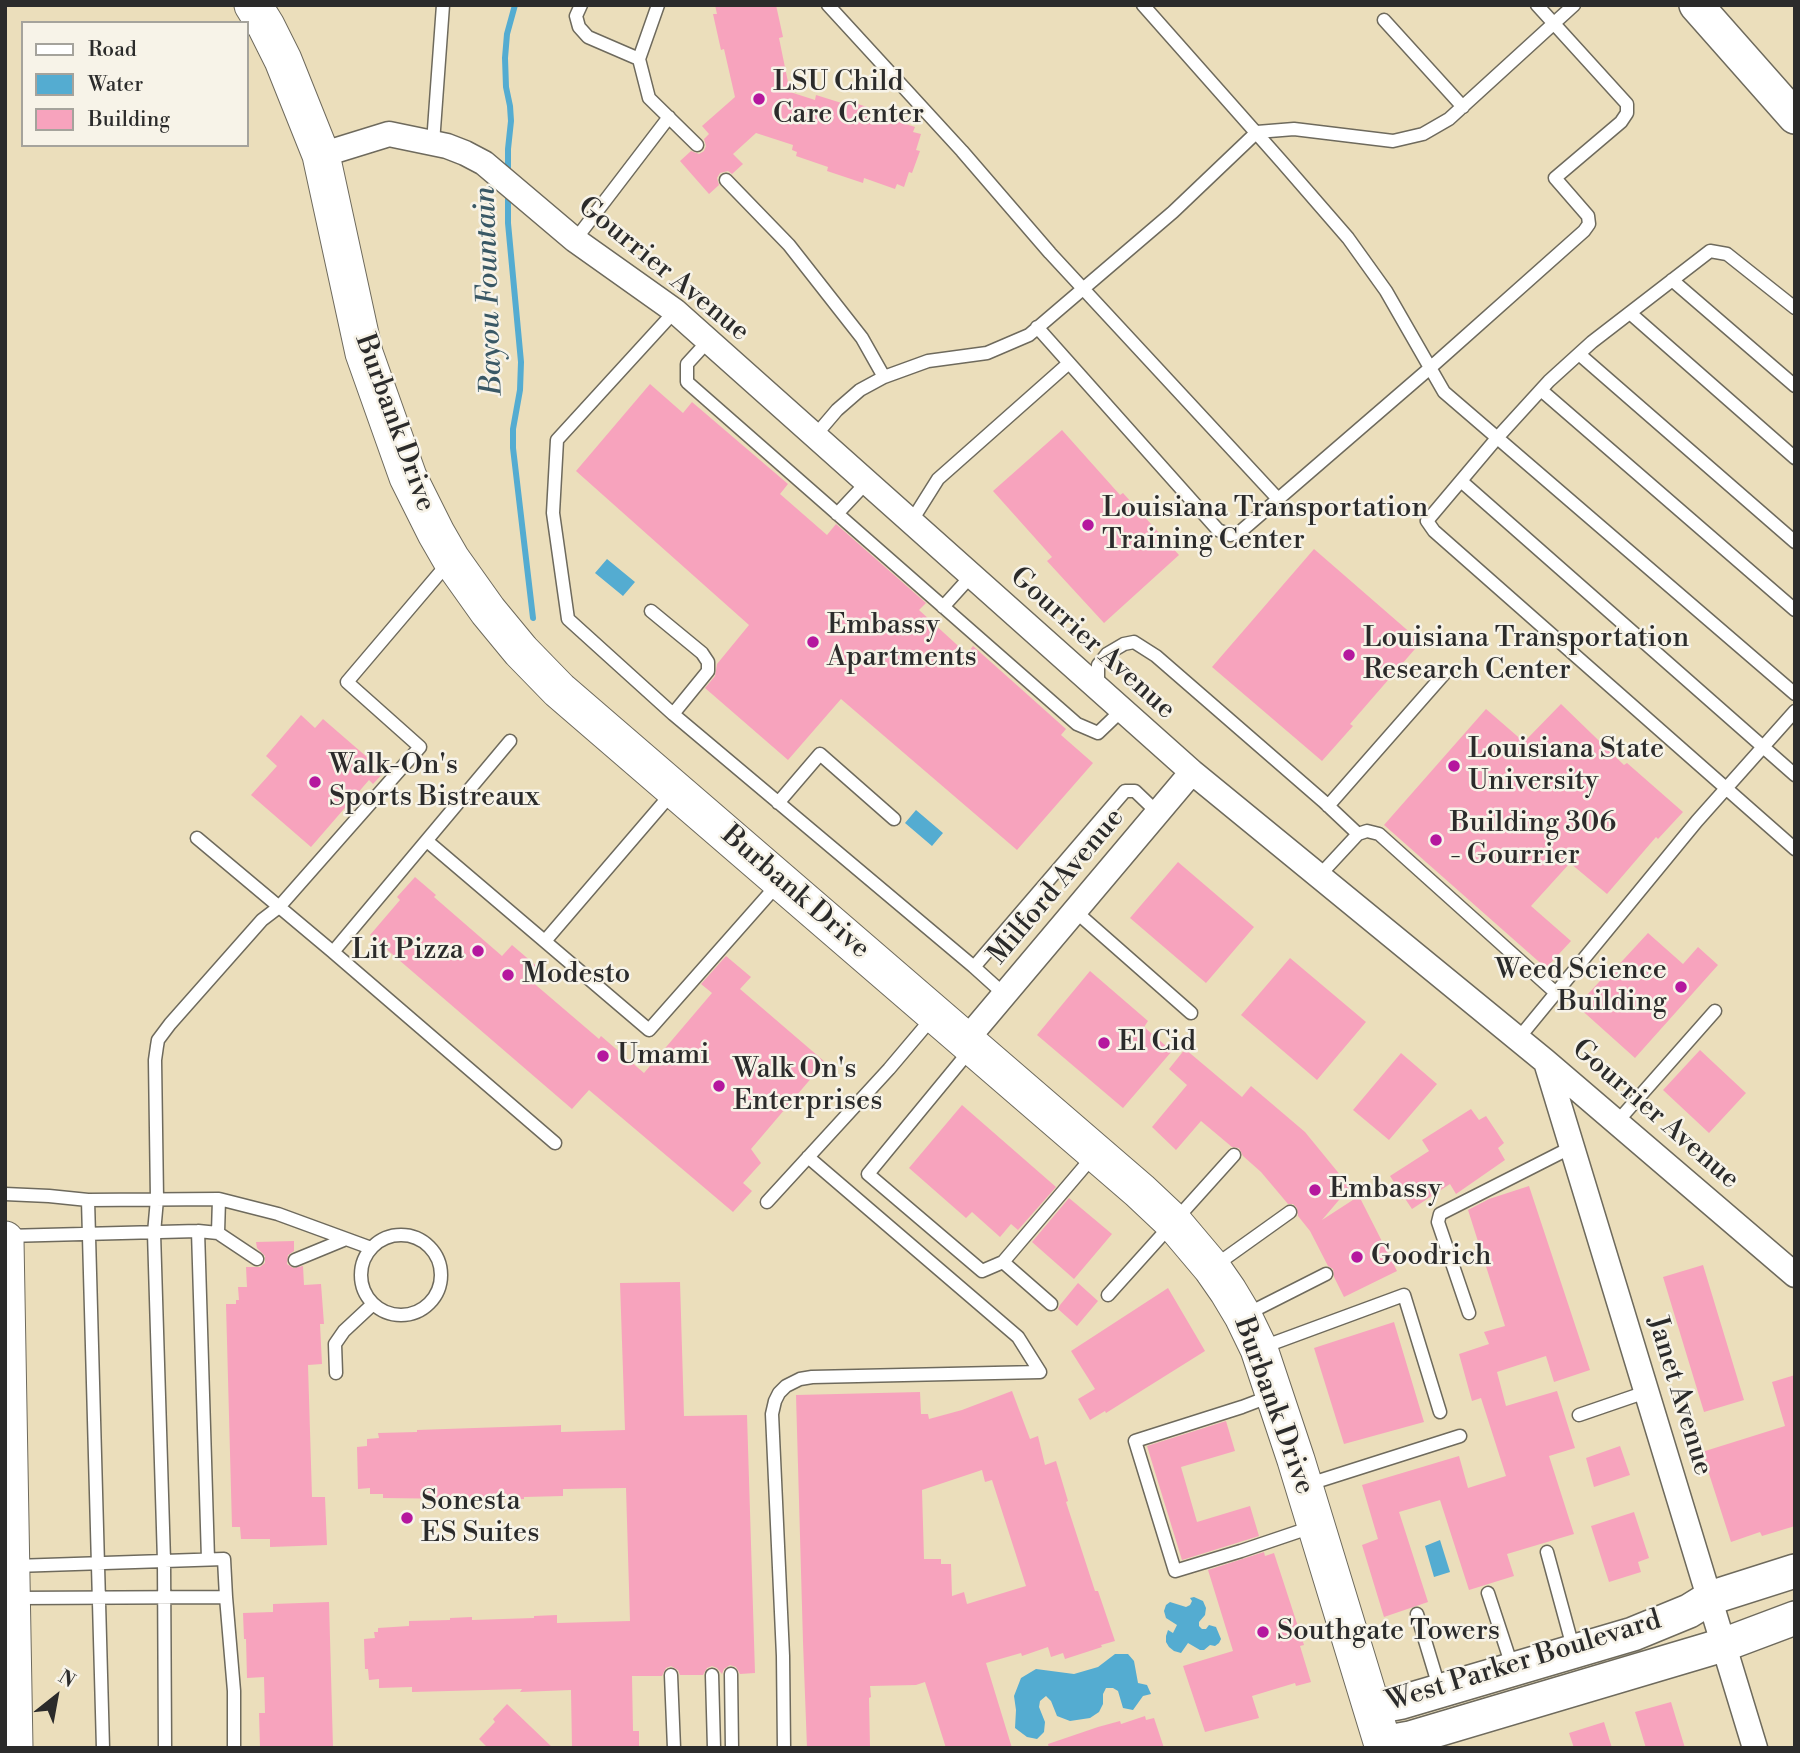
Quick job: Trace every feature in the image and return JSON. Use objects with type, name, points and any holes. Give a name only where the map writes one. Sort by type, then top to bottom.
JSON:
[{"type":"main road","name":"Burbank Drive","points":[[253,5],[283,60],[321,155],[364,353],[408,477],[451,559],[488,611],[559,690],[1140,1191],[1174,1223],[1212,1268],[1243,1316],[1259,1349],[1383,1745]]},
{"type":"main road","points":[[5,1238],[14,1748]]},
{"type":"street","points":[[1696,5],[1795,117]]},
{"type":"street","name":"Gourrier Avenue","points":[[321,155],[389,134],[433,143],[465,153],[484,163],[569,234],[675,311],[1192,772],[1545,1061],[1795,1275]]},
{"type":"street","name":"Milford Avenue","points":[[970,1043],[1004,995],[1192,772]]},
{"type":"street","name":"Janet Avenue","points":[[1545,1061],[1755,1748]]},
{"type":"street","name":"West Parker Boulevard","points":[[1371,1708],[1402,1702],[1633,1634],[1689,1611],[1710,1598],[1795,1571]]},
{"type":"street","name":"West Parker Boulevard","points":[[1383,1745],[1723,1645],[1795,1618]]},
{"type":"lane","points":[[433,143],[443,5]]},
{"type":"lane","points":[[581,5],[576,16],[579,27],[588,37],[639,59]]},
{"type":"lane","points":[[658,5],[639,59],[649,98],[697,145]]},
{"type":"lane","points":[[828,5],[1083,289],[1279,500]]},
{"type":"lane","points":[[1143,5],[1348,238],[1386,291],[1444,392],[1795,694]]},
{"type":"lane","points":[[1037,327],[1218,530],[1230,536],[1240,532],[1430,368],[1589,224],[1588,216],[1555,178],[1621,122],[1627,113],[1627,104],[1537,5]]},
{"type":"lane","points":[[814,436],[837,410],[860,390],[884,377],[928,361],[987,353],[1029,335],[1173,212],[1257,132],[1294,129],[1383,141],[1403,140],[1432,130],[1450,120],[1574,5]]},
{"type":"lane","points":[[1384,20],[1463,107]]},
{"type":"lane","points":[[569,234],[669,117]]},
{"type":"lane","points":[[726,180],[789,245],[862,338],[884,377]]},
{"type":"lane","points":[[1795,308],[1727,254],[1710,251],[1579,354],[1541,390],[1427,521],[1434,531],[1795,849]]},
{"type":"lane","points":[[1672,280],[1795,386]]},
{"type":"lane","points":[[675,311],[557,440],[553,513],[568,620],[673,714],[1004,995]]},
{"type":"lane","points":[[1630,313],[1795,458]]},
{"type":"lane","points":[[708,341],[687,364],[687,382],[1077,724],[1098,733],[1121,710]]},
{"type":"lane","points":[[1579,354],[1795,542]]},
{"type":"lane","points":[[911,523],[938,480],[1069,363]]},
{"type":"lane","points":[[1541,390],[1795,610]]},
{"type":"lane","points":[[1461,481],[1795,775]]},
{"type":"lane","points":[[837,514],[866,483]]},
{"type":"lane","points":[[165,1748],[164,1561],[154,1233],[157,1199],[155,1060],[159,1040],[262,920],[279,907],[420,747],[347,682],[451,559]]},
{"type":"lane","points":[[943,607],[971,576]]},
{"type":"lane","points":[[651,611],[702,653],[708,662],[708,671],[673,714]]},
{"type":"lane","points":[[1098,690],[1098,664],[1107,654],[1124,644],[1134,642],[1156,656],[1358,834]]},
{"type":"lane","points":[[1328,806],[1444,674]]},
{"type":"lane","points":[[1518,1039],[1697,821],[1795,711]]},
{"type":"lane","points":[[333,952],[510,741]]},
{"type":"lane","points":[[779,803],[820,754],[894,820]]},
{"type":"lane","points":[[545,941],[674,790]]},
{"type":"lane","points":[[974,967],[1125,791],[1135,791],[1158,813]]},
{"type":"lane","points":[[1319,876],[1358,834],[1367,831],[1379,834],[1556,993]]},
{"type":"lane","points":[[197,838],[555,1143]]},
{"type":"lane","points":[[427,841],[649,1030],[781,881]]},
{"type":"lane","points":[[1075,911],[1191,1013]]},
{"type":"lane","points":[[1616,1122],[1715,1012]]},
{"type":"lane","points":[[767,1202],[936,1014]]},
{"type":"lane","points":[[970,1043],[869,1174],[982,1271],[1003,1262],[1096,1153]]},
{"type":"lane","points":[[1469,1313],[1438,1222],[1440,1214],[1572,1147]]},
{"type":"lane","points":[[1108,1295],[1234,1155]]},
{"type":"lane","points":[[785,1748],[772,1414],[779,1393],[800,1379],[812,1377],[1040,1372],[1018,1337],[808,1157]]},
{"type":"lane","points":[[5,1194],[88,1200],[219,1199],[278,1214],[371,1248]]},
{"type":"lane","points":[[218,1233],[219,1199]]},
{"type":"lane","points":[[88,1200],[103,1748]]},
{"type":"lane","points":[[1212,1268],[1290,1212]]},
{"type":"lane","points":[[198,1231],[208,1559]]},
{"type":"lane","points":[[5,1238],[198,1231],[218,1233],[257,1259]]},
{"type":"lane","points":[[400,1234],[425,1242],[440,1263],[442,1276],[433,1300],[423,1309],[411,1314],[397,1315],[384,1312],[373,1304],[360,1280],[361,1266],[371,1248],[387,1236],[400,1234]]},
{"type":"lane","points":[[295,1260],[346,1239]]},
{"type":"lane","points":[[1003,1262],[1051,1304]]},
{"type":"lane","points":[[1243,1316],[1326,1274]]},
{"type":"lane","points":[[1259,1349],[1404,1295],[1440,1412]]},
{"type":"lane","points":[[336,1373],[335,1344],[344,1331],[373,1304]]},
{"type":"lane","points":[[1579,1415],[1646,1392]]},
{"type":"lane","points":[[1275,1395],[1135,1441],[1175,1571],[1315,1526]]},
{"type":"lane","points":[[1303,1486],[1460,1436]]},
{"type":"lane","points":[[1547,1552],[1574,1651]]},
{"type":"lane","points":[[11,1582],[98,1563],[224,1559],[220,1597],[234,1691],[234,1748]]},
{"type":"lane","points":[[11,1582],[100,1598],[220,1597]]},
{"type":"lane","points":[[1488,1593],[1513,1670]]},
{"type":"lane","points":[[1417,1614],[1440,1691]]},
{"type":"lane","points":[[731,1674],[733,1748]]},
{"type":"lane","points":[[671,1675],[674,1748]]},
{"type":"lane","points":[[712,1675],[714,1748]]},
{"type":"water","points":[[607,559],[635,582],[623,596],[595,573]]},
{"type":"water","points":[[916,810],[943,833],[932,846],[905,823]]},
{"type":"water","points":[[1440,1540],[1450,1572],[1434,1577],[1425,1546]]},
{"type":"water","points":[[1190,1598],[1203,1601],[1206,1608],[1199,1626],[1202,1629],[1209,1625],[1216,1627],[1221,1639],[1215,1646],[1210,1645],[1204,1650],[1188,1643],[1181,1653],[1174,1651],[1166,1642],[1166,1636],[1168,1630],[1173,1633],[1177,1625],[1166,1618],[1166,1605],[1170,1602],[1186,1607],[1192,1601]]},
{"type":"water","points":[[1115,1654],[1128,1654],[1134,1661],[1138,1683],[1147,1685],[1151,1694],[1143,1696],[1133,1710],[1123,1708],[1118,1691],[1106,1688],[1099,1712],[1090,1718],[1070,1721],[1057,1716],[1046,1696],[1040,1701],[1039,1707],[1045,1722],[1044,1732],[1037,1739],[1027,1737],[1015,1728],[1014,1696],[1021,1678],[1036,1669],[1074,1674],[1098,1667]]},
{"type":"building","name":"LSU Child Care Center","points":[[715,5],[776,5],[783,37],[779,38],[790,92],[815,100],[816,95],[848,105],[849,101],[915,127],[913,132],[921,134],[916,150],[920,151],[904,187],[897,184],[895,189],[864,178],[863,183],[827,171],[828,167],[796,156],[797,152],[792,150],[793,145],[756,133],[733,154],[743,164],[732,174],[728,171],[720,173],[717,178],[719,185],[709,194],[680,161],[691,151],[699,154],[704,151],[704,139],[709,134],[702,126],[735,97],[713,14],[717,14]]},
{"type":"building","points":[[650,384],[683,413],[692,402],[788,484],[780,494],[827,535],[836,524],[926,603],[919,610],[967,654],[973,646],[1066,729],[1061,735],[1093,763],[1017,850],[841,699],[788,760],[705,688],[715,676],[717,664],[749,625],[576,471]]},
{"type":"building","name":"Louisiana Transportation Training Center","points":[[1062,430],[1179,555],[1104,623],[1047,561],[1052,557],[993,491]]},
{"type":"building","name":"Louisiana Transportation Research Center","points":[[1314,549],[1421,642],[1350,724],[1353,726],[1322,761],[1212,667]]},
{"type":"building","points":[[1561,704],[1624,765],[1627,763],[1683,812],[1658,839],[1656,837],[1607,894],[1570,863],[1531,906],[1571,941],[1546,968],[1384,825],[1486,709],[1524,742]]},
{"type":"building","name":"Walk-On's Sports Bistreaux","points":[[301,715],[315,728],[323,719],[386,770],[373,784],[369,780],[311,847],[251,795],[277,766],[266,756]]},
{"type":"building","points":[[1178,862],[1254,927],[1206,983],[1130,918]]},
{"type":"building","points":[[415,877],[502,956],[512,945],[540,969],[530,980],[599,1039],[601,1036],[644,1073],[712,993],[701,984],[726,956],[751,977],[740,989],[825,1062],[751,1149],[761,1163],[743,1183],[752,1191],[733,1212],[589,1090],[572,1109],[370,935],[400,900],[397,897]]},
{"type":"building","name":"Weed Science Building","points":[[1648,933],[1683,964],[1698,947],[1718,965],[1635,1058],[1577,1006]]},
{"type":"building","points":[[1290,958],[1366,1022],[1317,1080],[1241,1015]]},
{"type":"building","name":"El Cid","points":[[1090,971],[1148,1021],[1144,1027],[1172,1051],[1123,1108],[1037,1035]]},
{"type":"building","points":[[1185,1049],[1242,1097],[1251,1086],[1305,1132],[1350,1187],[1322,1220],[1359,1196],[1397,1271],[1344,1297],[1333,1269],[1328,1266],[1310,1231],[1298,1216],[1297,1208],[1288,1204],[1261,1172],[1243,1156],[1239,1148],[1232,1147],[1201,1121],[1176,1150],[1152,1127],[1187,1085],[1169,1069]]},
{"type":"building","points":[[1700,1050],[1746,1093],[1709,1133],[1663,1090]]},
{"type":"building","name":"Embassy","points":[[1401,1053],[1437,1084],[1389,1140],[1353,1110]]},
{"type":"building","points":[[962,1105],[1056,1187],[1018,1230],[1011,1224],[1000,1237],[972,1212],[966,1218],[909,1168]]},
{"type":"building","points":[[1471,1109],[1479,1120],[1486,1116],[1504,1143],[1498,1148],[1505,1160],[1456,1194],[1450,1184],[1412,1209],[1390,1176],[1429,1151],[1422,1140]]},
{"type":"building","points":[[1529,1186],[1590,1370],[1554,1382],[1546,1356],[1497,1372],[1506,1406],[1557,1391],[1575,1448],[1549,1456],[1574,1534],[1507,1554],[1514,1576],[1469,1590],[1440,1500],[1399,1512],[1428,1602],[1384,1617],[1362,1545],[1378,1539],[1362,1485],[1459,1456],[1468,1488],[1506,1476],[1481,1398],[1472,1401],[1459,1354],[1489,1344],[1484,1332],[1505,1326],[1468,1210],[1489,1199]]},
{"type":"building","points":[[1069,1198],[1112,1234],[1074,1279],[1032,1242]]},
{"type":"building","points":[[294,1241],[294,1251],[288,1255],[287,1264],[293,1268],[303,1266],[304,1285],[321,1284],[324,1324],[320,1324],[322,1364],[308,1365],[312,1497],[325,1497],[327,1545],[270,1547],[270,1539],[241,1539],[240,1527],[232,1527],[226,1304],[236,1304],[236,1300],[239,1300],[238,1287],[247,1287],[246,1267],[260,1267],[265,1263],[265,1256],[257,1248],[256,1242]]},
{"type":"building","points":[[1703,1265],[1744,1400],[1704,1412],[1663,1277]]},
{"type":"building","points":[[680,1282],[684,1416],[747,1415],[755,1673],[740,1674],[736,1667],[730,1665],[722,1674],[712,1666],[707,1668],[703,1675],[680,1675],[678,1670],[671,1666],[666,1668],[662,1676],[632,1676],[633,1731],[639,1731],[639,1748],[572,1748],[571,1690],[412,1692],[412,1687],[379,1688],[379,1679],[369,1680],[368,1669],[365,1669],[364,1639],[375,1638],[374,1632],[378,1632],[378,1628],[409,1626],[409,1621],[472,1617],[472,1620],[557,1615],[557,1623],[630,1621],[626,1488],[563,1489],[563,1496],[524,1499],[460,1501],[383,1498],[383,1494],[370,1494],[370,1488],[358,1489],[357,1447],[367,1446],[367,1439],[379,1438],[378,1433],[417,1430],[561,1425],[561,1432],[625,1430],[620,1283]]},
{"type":"building","points":[[1078,1283],[1098,1301],[1077,1326],[1058,1309]]},
{"type":"building","points":[[1168,1288],[1205,1351],[1106,1413],[1105,1411],[1090,1420],[1078,1399],[1095,1389],[1071,1351]]},
{"type":"building","points":[[1394,1322],[1424,1422],[1344,1444],[1314,1348]]},
{"type":"building","points":[[1795,1375],[1795,1526],[1762,1536],[1760,1532],[1731,1542],[1702,1452],[1785,1426],[1772,1382]]},
{"type":"building","points":[[1012,1391],[1030,1439],[1038,1436],[1045,1465],[1056,1461],[1068,1501],[1066,1502],[1095,1591],[1098,1591],[1115,1641],[1065,1659],[1063,1653],[1051,1657],[1048,1647],[1022,1656],[1021,1653],[986,1663],[1012,1748],[946,1748],[925,1682],[916,1685],[870,1686],[870,1747],[807,1748],[796,1395],[920,1392],[921,1414],[928,1414],[929,1419]],"holes":[[[982,1470],[985,1482],[992,1480],[1026,1586],[967,1604],[964,1592],[952,1596],[951,1564],[941,1564],[941,1559],[924,1559],[922,1490]]]},
{"type":"building","points":[[1226,1421],[1235,1451],[1181,1467],[1197,1522],[1250,1506],[1259,1536],[1182,1560],[1147,1446]]},
{"type":"building","points":[[1620,1446],[1630,1475],[1594,1487],[1586,1458]]},
{"type":"building","points":[[1634,1512],[1649,1558],[1638,1562],[1641,1572],[1609,1582],[1591,1526]]},
{"type":"building","name":"Southgate Towers","points":[[1264,1552],[1265,1556],[1274,1553],[1304,1645],[1300,1646],[1311,1682],[1296,1686],[1295,1683],[1252,1696],[1259,1718],[1205,1732],[1183,1666],[1233,1651],[1208,1570]]},
{"type":"building","points":[[329,1602],[333,1748],[260,1748],[259,1713],[265,1713],[264,1677],[247,1678],[243,1613],[273,1612],[273,1604]]},
{"type":"building","points":[[1671,1702],[1685,1748],[1646,1748],[1635,1712]]},
{"type":"building","points":[[507,1704],[553,1748],[488,1748],[479,1739]]},
{"type":"building","points":[[1145,1716],[1146,1720],[1154,1718],[1164,1748],[1049,1748],[1048,1744],[1098,1727],[1120,1721],[1121,1724]]},
{"type":"building","points":[[1604,1722],[1612,1748],[1574,1748],[1569,1733]]},
{"type":"waterway","name":"Bayou Fountain","points":[[508,173],[511,121],[505,58],[507,34],[515,5]]},
{"type":"waterway","name":"Bayou Fountain","points":[[508,194],[508,223],[521,362],[513,448],[533,618]]},
{"type":"place","name":"LSU Child Care Center","points":[[759,99]]},
{"type":"place","name":"Louisiana Transportation Training Center","points":[[1088,525]]},
{"type":"place","name":"Embassy Apartments","points":[[813,642]]},
{"type":"place","name":"Louisiana Transportation Research Center","points":[[1349,655]]},
{"type":"place","name":"Louisiana State University","points":[[1454,766]]},
{"type":"place","name":"Walk-On's Sports Bistreaux","points":[[315,782]]},
{"type":"place","name":"Building 306 - Gourrier","points":[[1436,840]]},
{"type":"place","name":"Lit Pizza","points":[[478,951]]},
{"type":"place","name":"Modesto","points":[[508,975]]},
{"type":"place","name":"Weed Science Building","points":[[1681,987]]},
{"type":"place","name":"El Cid","points":[[1104,1043]]},
{"type":"place","name":"Umami","points":[[603,1056]]},
{"type":"place","name":"Walk On's Enterprises","points":[[719,1086]]},
{"type":"place","name":"Embassy","points":[[1315,1190]]},
{"type":"place","name":"Goodrich","points":[[1357,1257]]},
{"type":"place","name":"Sonesta ES Suites","points":[[407,1518]]},
{"type":"place","name":"Southgate Towers","points":[[1263,1632]]}]
